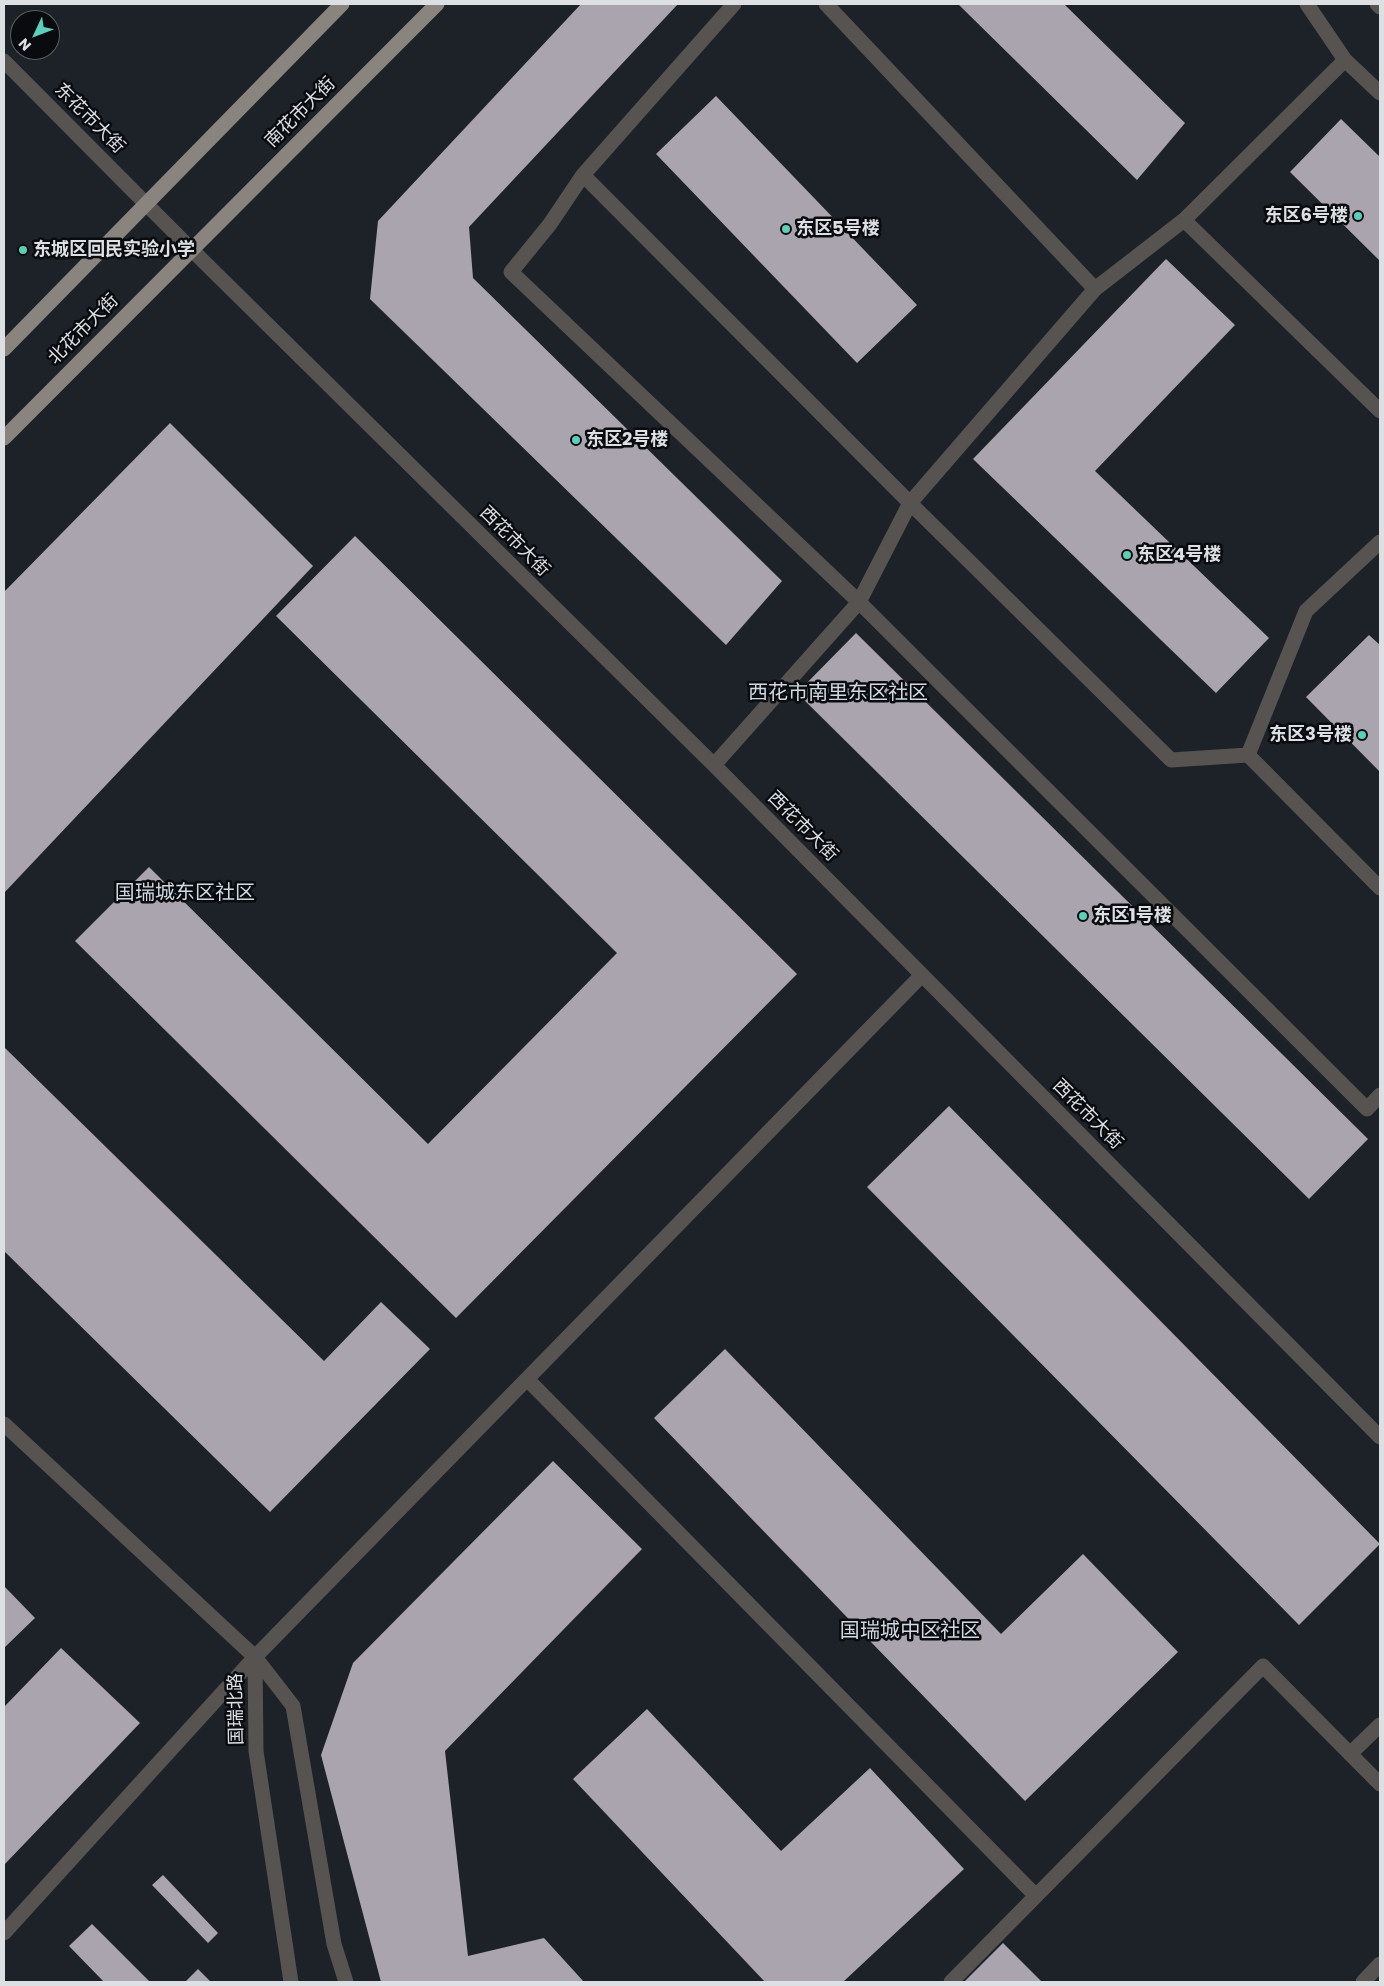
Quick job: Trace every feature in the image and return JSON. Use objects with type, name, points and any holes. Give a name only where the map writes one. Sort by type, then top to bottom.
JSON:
[{"type":"main road","points":[[4,349],[342,4]]},
{"type":"main road","name":"南花市大街","points":[[191,249],[437,4]]},
{"type":"main road","name":"北花市大街","points":[[4,438],[191,249]]},
{"type":"street","points":[[734,4],[583,175],[550,224],[511,272],[859,602],[1368,1109],[1380,1095]]},
{"type":"street","points":[[826,4],[1095,289]]},
{"type":"street","points":[[1306,4],[1345,60],[1380,93]]},
{"type":"street","points":[[1377,4],[1380,7]]},
{"type":"street","points":[[714,764],[859,602],[910,502],[1095,289],[1184,220],[1345,60]]},
{"type":"street","name":"东花市大街","points":[[4,61],[191,249]]},
{"type":"street","points":[[583,175],[1171,760],[1248,755],[1380,888]]},
{"type":"street","points":[[1184,220],[1380,411]]},
{"type":"street","name":"西花市大街","points":[[191,249],[714,764],[1380,1437]]},
{"type":"street","points":[[1248,755],[1306,611],[1380,542]]},
{"type":"street","points":[[4,1933],[255,1657],[922,976]]},
{"type":"street","points":[[527,1379],[1036,1896]]},
{"type":"street","points":[[4,1424],[255,1657]]},
{"type":"street","name":"国瑞北路","points":[[255,1657],[256,1752],[291,1982]]},
{"type":"street","name":"国瑞北路","points":[[255,1657],[293,1706],[334,1944],[346,1982]]},
{"type":"street","points":[[951,1982],[1263,1666],[1380,1784]]},
{"type":"street","points":[[1350,1754],[1380,1725]]},
{"type":"street","points":[[1363,1982],[1380,1964]]},
{"type":"building","name":"东区2号楼","points":[[581,4],[678,4],[469,227],[473,278],[782,581],[726,645],[370,299],[378,221]]},
{"type":"building","points":[[958,4],[1064,4],[1185,123],[1137,180]]},
{"type":"building","name":"东区5号楼","points":[[716,96],[917,305],[857,363],[656,154]]},
{"type":"building","name":"东区6号楼","points":[[1341,119],[1380,157],[1380,261],[1290,172]]},
{"type":"building","name":"东区4号楼","points":[[1166,259],[1235,325],[1095,471],[1269,638],[1216,693],[973,459]]},
{"type":"building","points":[[170,423],[313,566],[4,893],[4,592]]},
{"type":"building","points":[[355,536],[797,974],[456,1318],[75,941],[149,867],[428,1144],[617,953],[276,616]]},
{"type":"building","name":"东区1号楼","points":[[856,633],[1368,1139],[1309,1199],[797,693]]},
{"type":"building","name":"东区3号楼","points":[[1369,635],[1380,645],[1380,772],[1306,697]]},
{"type":"building","points":[[4,1047],[324,1361],[381,1302],[430,1349],[270,1512],[4,1251]]},
{"type":"building","points":[[949,1106],[1380,1544],[1299,1625],[867,1187]]},
{"type":"building","points":[[725,1349],[1001,1634],[1083,1554],[1178,1652],[1025,1801],[654,1418]]},
{"type":"building","points":[[553,1461],[642,1549],[445,1751],[468,1956],[544,1938],[584,1982],[381,1982],[321,1755],[353,1663]]},
{"type":"building","points":[[4,1586],[35,1618],[4,1648]]},
{"type":"building","points":[[61,1648],[140,1723],[4,1865],[4,1707]]},
{"type":"building","points":[[647,1709],[781,1851],[870,1768],[964,1869],[843,1982],[765,1982],[573,1779]]},
{"type":"building","points":[[163,1875],[218,1933],[208,1943],[152,1885]]},
{"type":"building","points":[[92,1924],[150,1982],[104,1982],[69,1946]]},
{"type":"building","points":[[1003,1943],[1042,1982],[964,1982]]},
{"type":"building","points":[[198,1969],[211,1982],[186,1981]]},
{"type":"place","name":"东区6号楼","points":[[1358,216]]},
{"type":"place","name":"东区5号楼","points":[[786,229]]},
{"type":"place","name":"东城区回民实验小学","points":[[23,250]]},
{"type":"place","name":"东区2号楼","points":[[576,440]]},
{"type":"place","name":"东区4号楼","points":[[1127,555]]},
{"type":"place","name":"东区3号楼","points":[[1362,735]]},
{"type":"place","name":"东区1号楼","points":[[1083,916]]},
{"type":"district","name":"西花市南里东区社区","points":[[838,694]]},
{"type":"district","name":"国瑞城东区社区","points":[[185,894]]},
{"type":"district","name":"国瑞城中区社区","points":[[910,1632]]}]
